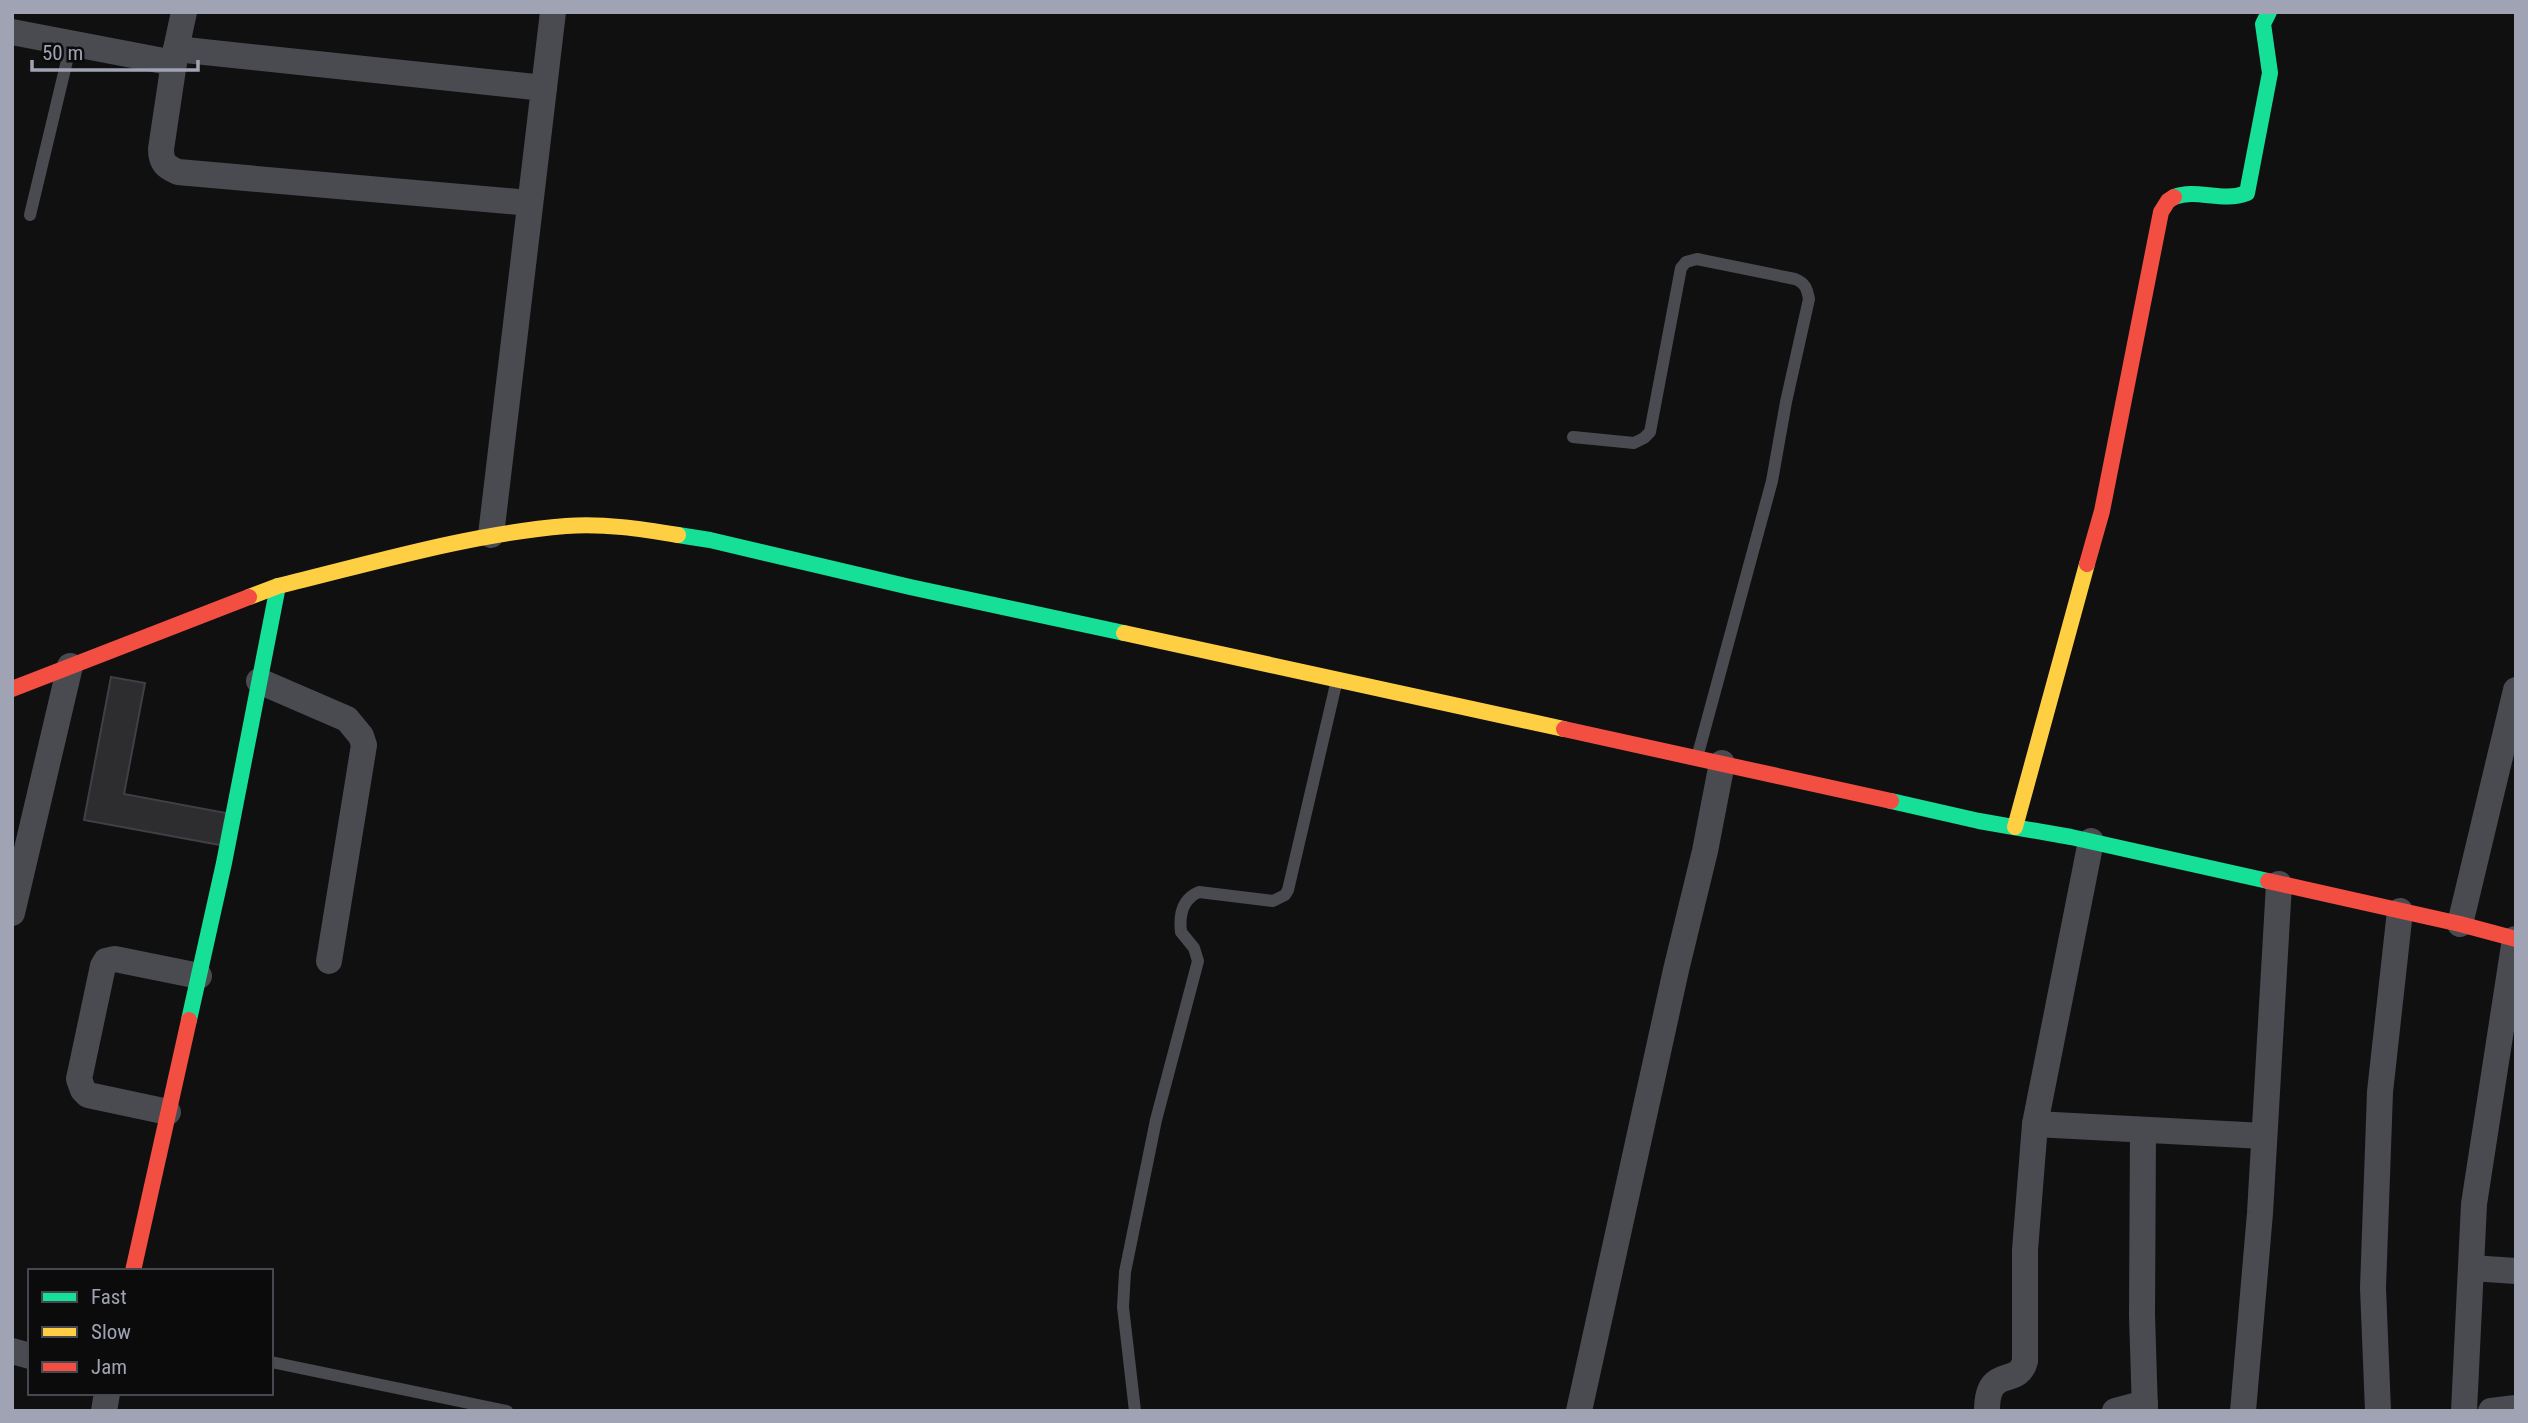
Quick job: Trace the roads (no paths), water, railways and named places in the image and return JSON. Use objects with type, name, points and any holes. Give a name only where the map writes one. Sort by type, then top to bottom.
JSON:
[{"type":"street","points":[[184,12],[161,156],[167,167],[178,172],[530,203]]},
{"type":"street","points":[[491,535],[553,12]]},
{"type":"street","points":[[2015,827],[2102,511],[2161,212],[2168,199],[2174,195],[2184,193],[2232,200],[2247,194],[2270,73],[2263,24],[2269,12]]},
{"type":"street","points":[[12,32],[71,44],[175,56],[544,88]]},
{"type":"street","points":[[12,688],[278,586],[491,535],[569,526],[640,528],[710,540],[910,587],[2015,827],[2091,841],[2516,939],[2477,1177],[2464,1411]]},
{"type":"street","points":[[133,1269],[199,976],[278,586]]},
{"type":"street","points":[[12,913],[70,666]]},
{"type":"street","points":[[259,681],[346,719],[361,736],[364,745],[329,961]]},
{"type":"street","points":[[2460,925],[2516,690]]},
{"type":"street","points":[[1579,1411],[1705,850],[1709,760]]},
{"type":"street","points":[[1987,1411],[1987,1399],[1992,1385],[1999,1379],[2017,1374],[2025,1361],[2025,1250],[2035,1124],[2091,841]]},
{"type":"street","points":[[2243,1411],[2264,1136],[2279,884]]},
{"type":"street","points":[[2378,1411],[2373,1288],[2380,1092],[2400,911]]},
{"type":"street","points":[[168,1111],[88,1095],[80,1086],[79,1079],[103,966],[106,961],[115,959],[199,976]]},
{"type":"street","points":[[2035,1124],[2264,1136]]},
{"type":"street","points":[[2115,1411],[2145,1407],[2142,1315],[2143,1130]]},
{"type":"street","points":[[2471,1268],[2516,1271]]},
{"type":"street","points":[[2491,1411],[2516,1408]]},
{"type":"lane","points":[[30,215],[71,44]]},
{"type":"lane","points":[[1573,437],[1634,443],[1650,432],[1681,268],[1686,262],[1697,259],[1795,278],[1808,289],[1809,299],[1772,481],[1709,760]]},
{"type":"lane","points":[[1135,1411],[1123,1307],[1125,1272],[1156,1120],[1198,961],[1194,948],[1181,932],[1184,903],[1199,892],[1273,901],[1289,890],[1337,680]]},
{"type":"lane","points":[[273,1362],[508,1411]]}]
